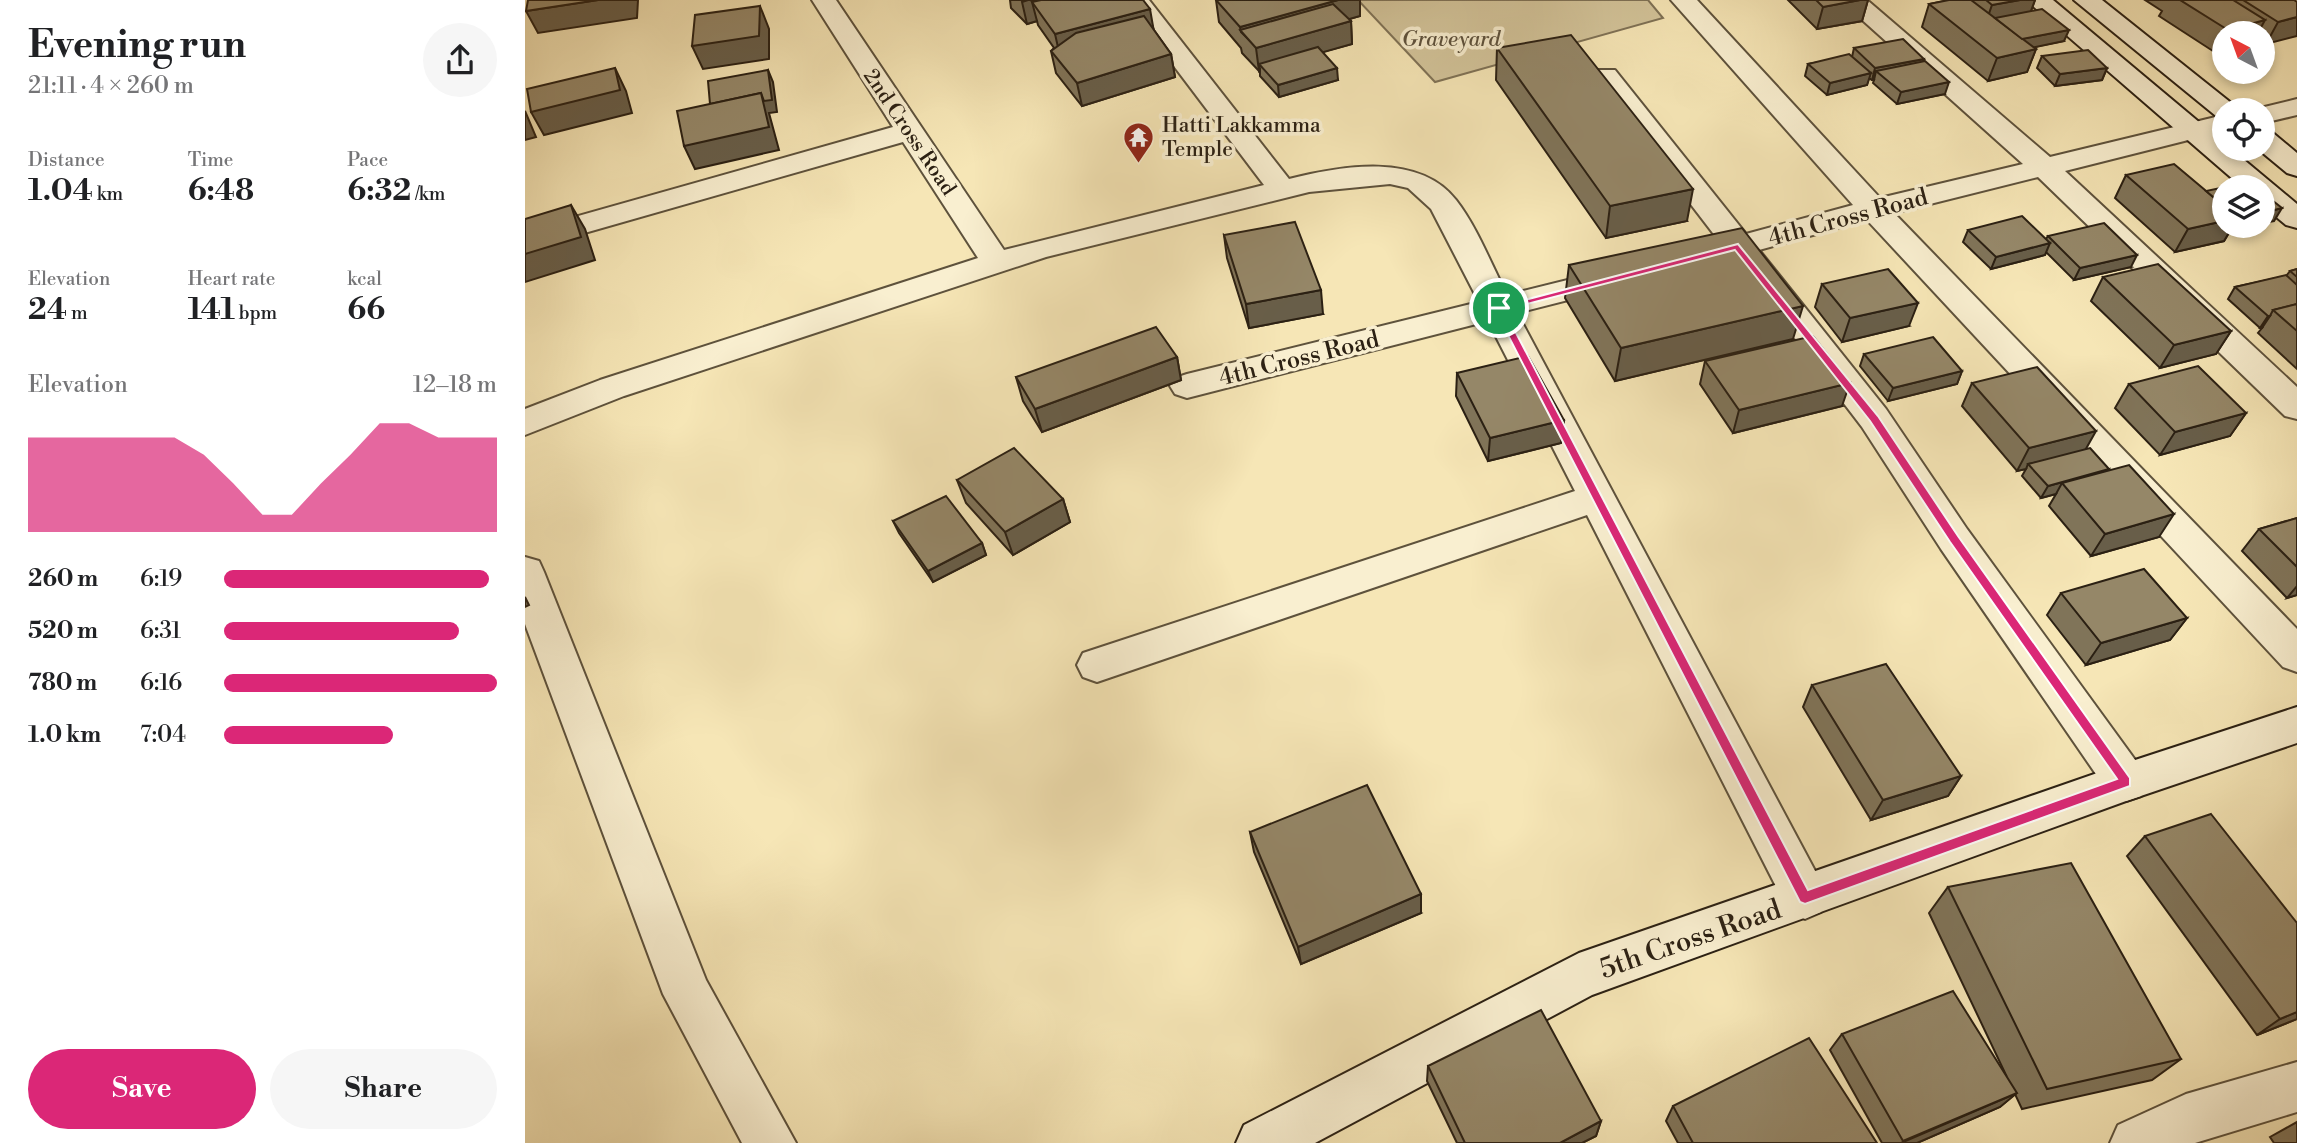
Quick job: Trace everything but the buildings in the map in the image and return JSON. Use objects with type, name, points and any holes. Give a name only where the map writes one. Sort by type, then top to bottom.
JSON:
[{"type":"street","name":"2nd Cross Road","points":[[824,0],[997,263]]},
{"type":"street","points":[[1136,0],[1282,189]]},
{"type":"street","points":[[1683,0],[1873,209],[2297,655]]},
{"type":"street","points":[[1852,0],[2044,167],[2297,407]]},
{"type":"street","points":[[2038,0],[2244,175]]},
{"type":"street","points":[[2086,0],[2212,99]]},
{"type":"street","points":[[1606,76],[1874,418],[1954,539],[2126,782]]},
{"type":"street","points":[[2275,112],[2297,107]]},
{"type":"street","name":"4th Cross Road","points":[[1187,386],[1738,247],[1873,209],[2212,127]]},
{"type":"street","points":[[525,241],[909,131]]},
{"type":"street","points":[[2275,149],[2297,167]]},
{"type":"street","points":[[525,423],[612,388],[997,263],[1309,183],[1390,175],[1418,182],[1444,204],[1805,897]]},
{"type":"street","points":[[2275,201],[2297,219]]},
{"type":"street","points":[[1097,665],[1597,498]]},
{"type":"street","points":[[525,572],[687,994],[770,1143]]},
{"type":"street","name":"5th Cross Road","points":[[1262,1143],[1579,976],[2126,782],[2297,725]]},
{"type":"street","points":[[2136,1143],[2186,1120],[2297,1087]]},
{"type":"green space","name":"Graveyard","points":[[1358,0],[1648,0],[1663,18],[1435,82]]},
{"type":"place","name":"Hatti Lakkamma Temple","points":[[1139,164]]},
{"type":"route","points":[[1738,247],[1874,418],[1954,539],[2126,782],[1805,897],[1499,308],[1738,247]]}]
